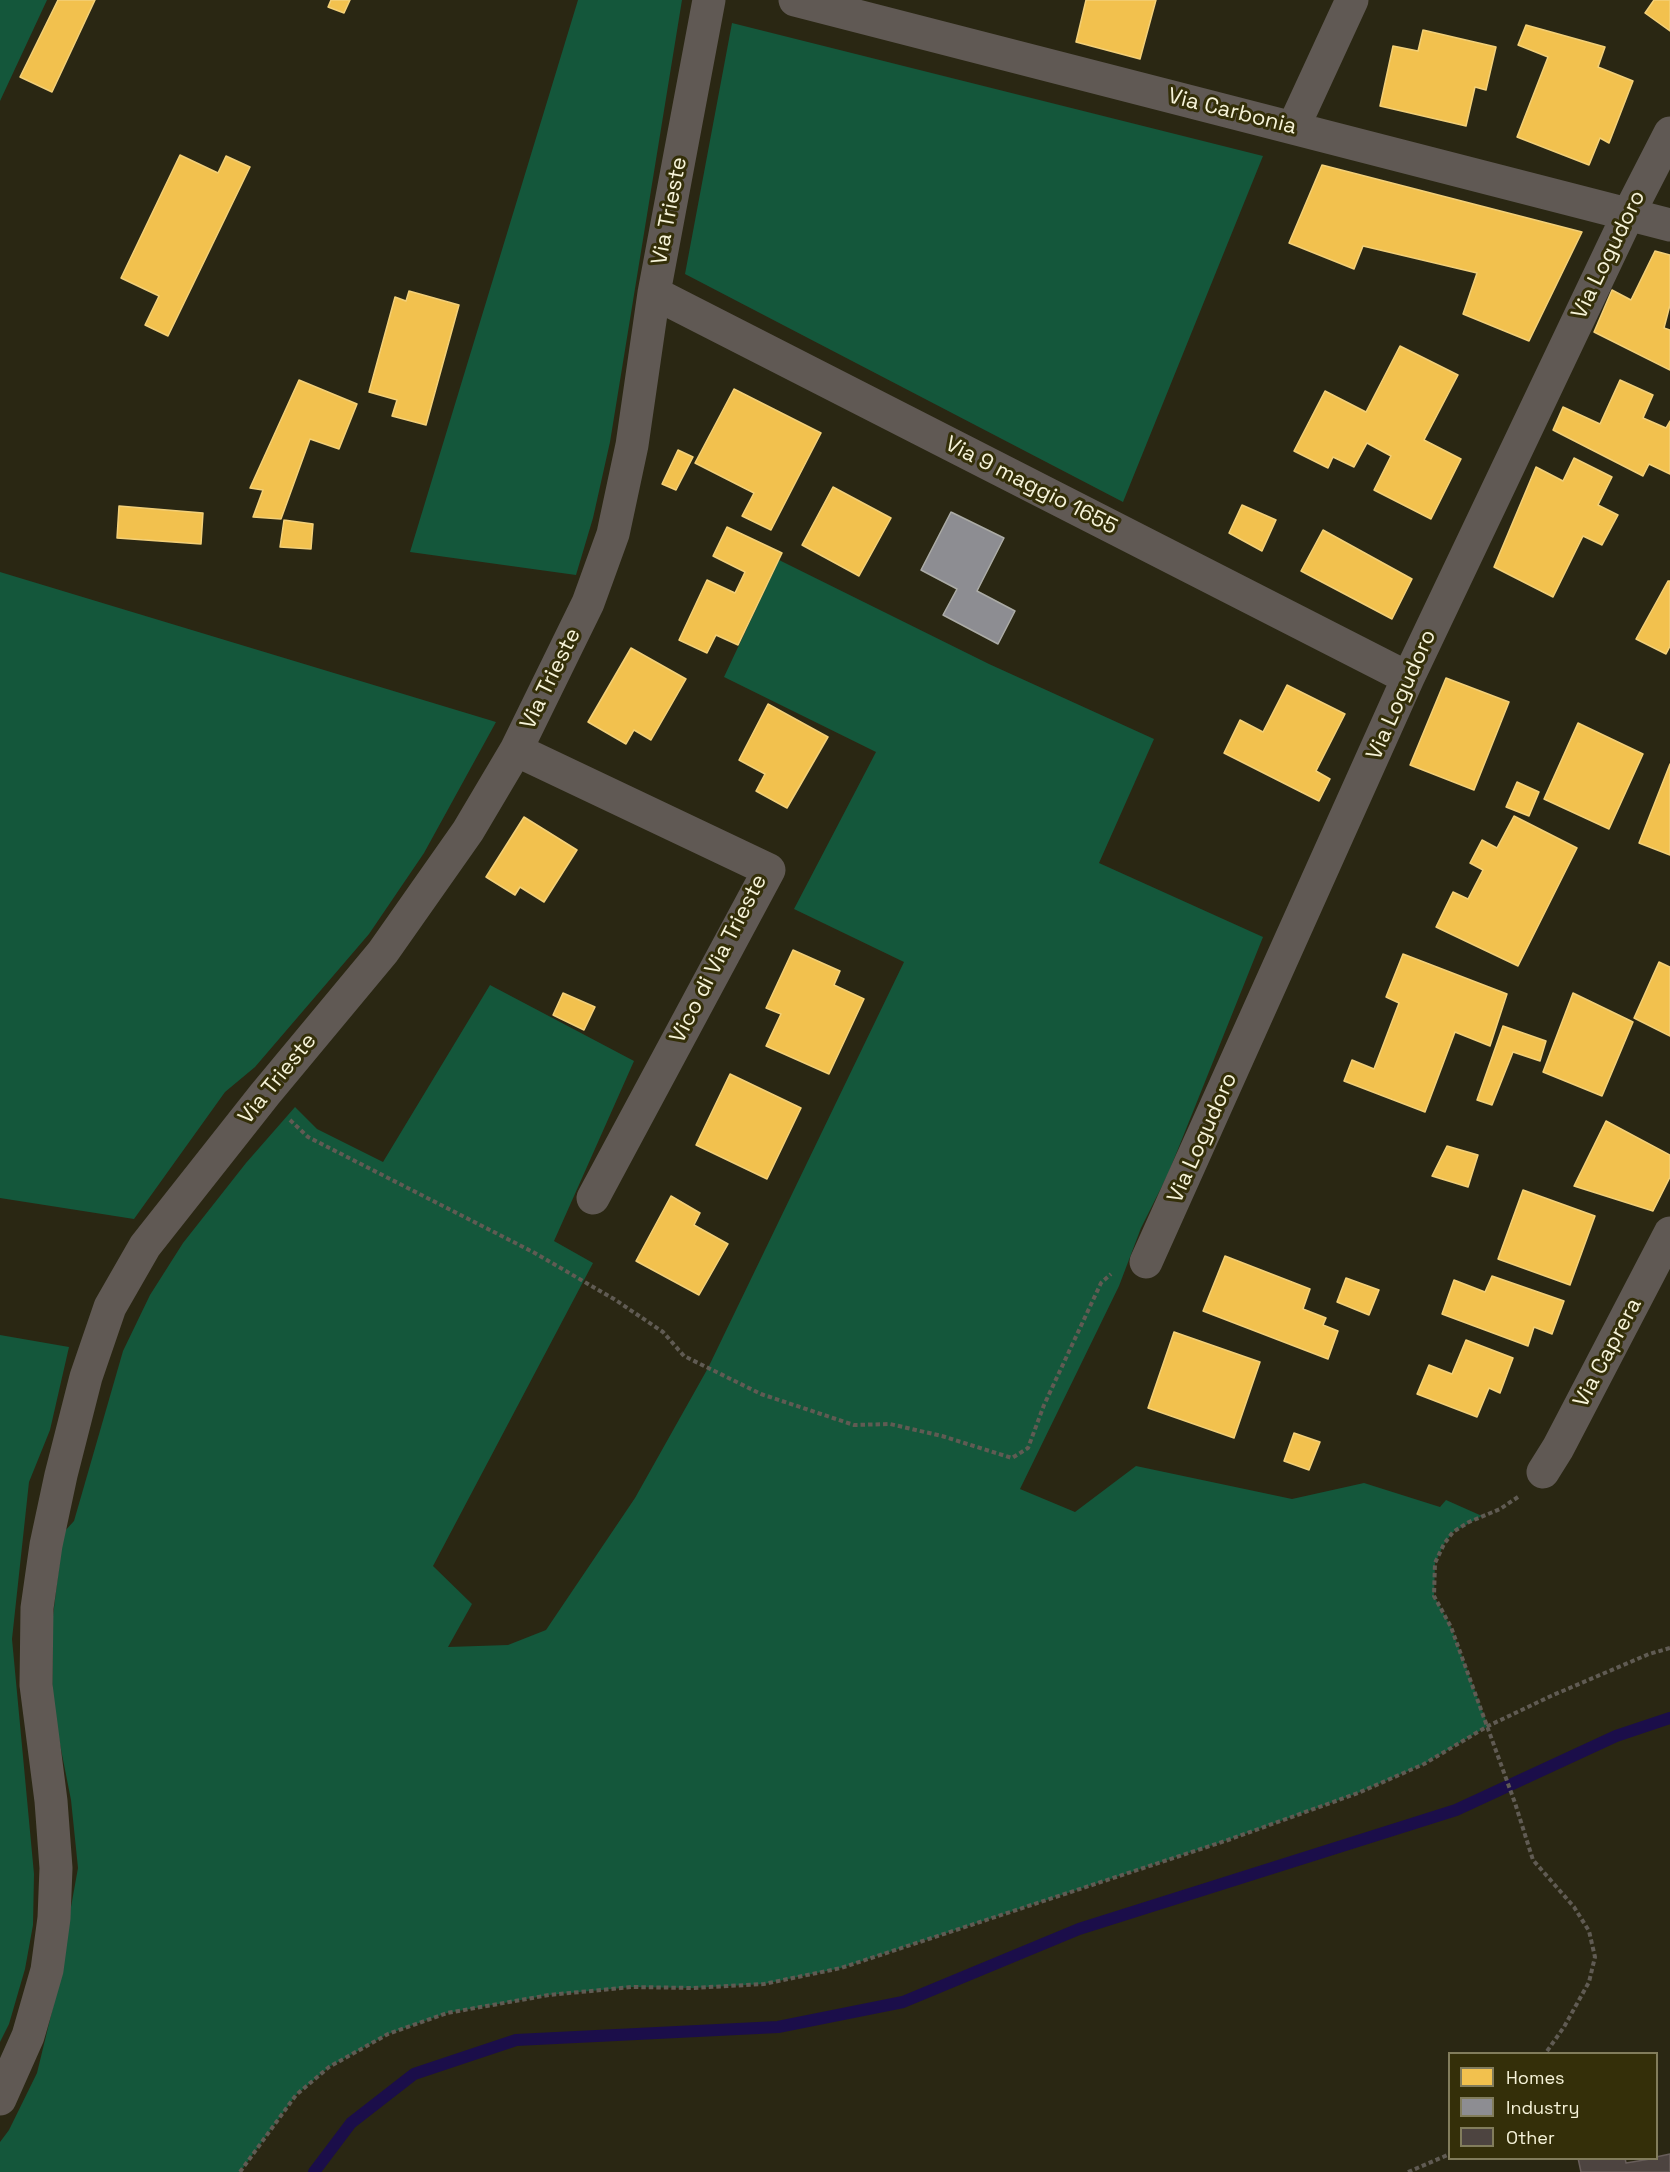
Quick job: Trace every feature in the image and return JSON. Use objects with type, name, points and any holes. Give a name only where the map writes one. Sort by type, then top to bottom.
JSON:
[{"type":"street","name":"Via Trieste","points":[[0,2098],[28,2036],[47,1970],[54,1918],[56,1868],[51,1801],[36,1685],[37,1608],[46,1545],[61,1474],[86,1377],[110,1307],[145,1246],[265,1094],[383,951],[468,831],[516,750],[588,603],[613,534],[632,445],[654,293],[710,0]]},
{"type":"street","name":"Via Carbonia","points":[[795,0],[1670,225]]},
{"type":"street","points":[[1293,128],[1352,0]]},
{"type":"street","name":"Via Logudoro","points":[[1146,1262],[1408,678],[1628,215],[1670,133]]},
{"type":"street","name":"Via 9 maggio 1655","points":[[654,293],[1408,678]]},
{"type":"street","name":"Vico di Via Trieste","points":[[516,750],[769,870],[593,1198]]},
{"type":"street","name":"Via Caprera","points":[[1543,1472],[1564,1438],[1670,1233]]},
{"type":"path","points":[[265,1094],[308,1137],[553,1264],[614,1299],[663,1332],[684,1356],[761,1394],[854,1425],[890,1424],[1012,1458],[1028,1448],[1044,1405],[1101,1283],[1120,1265],[1146,1262]]},
{"type":"path","points":[[1543,1472],[1525,1492],[1500,1509],[1469,1522],[1453,1532],[1435,1563],[1434,1596],[1451,1627],[1488,1726],[1533,1860],[1574,1907],[1589,1931],[1595,1957],[1589,1982],[1564,2027],[1546,2052]]},
{"type":"path","points":[[240,2172],[296,2095],[329,2067],[388,2034],[447,2013],[549,1995],[632,1987],[693,1988],[764,1984],[841,1968],[1228,1840],[1358,1793],[1424,1764],[1488,1726],[1648,1654],[1670,1648]]},
{"type":"path","points":[[1408,2172],[1448,2154]]},
{"type":"green space","points":[[0,0],[47,0],[0,101]]},
{"type":"green space","points":[[578,0],[682,0],[610,442],[593,518],[576,575],[410,552]]},
{"type":"green space","points":[[732,23],[1263,156],[1123,502],[685,274]]},
{"type":"green space","points":[[779,560],[989,664],[1154,739],[1099,863],[1263,937],[1168,1174],[1141,1228],[1119,1286],[1020,1489],[1075,1512],[1136,1466],[1292,1499],[1364,1483],[1440,1507],[1446,1500],[1482,1516],[1453,1532],[1444,1544],[1435,1563],[1434,1596],[1451,1627],[1488,1726],[1424,1764],[1358,1793],[1228,1840],[841,1968],[764,1984],[693,1988],[632,1987],[549,1995],[447,2013],[388,2034],[329,2067],[296,2095],[240,2172],[0,2172],[0,2142],[9,2130],[37,2073],[53,2007],[78,1868],[71,1800],[52,1704],[53,1616],[63,1533],[74,1521],[123,1351],[150,1295],[183,1243],[246,1163],[295,1107],[317,1129],[383,1162],[490,985],[634,1061],[554,1241],[593,1263],[433,1566],[472,1604],[448,1647],[508,1645],[546,1630],[635,1498],[708,1368],[904,962],[794,909],[876,752],[724,677]]},
{"type":"green space","points":[[0,572],[496,722],[424,853],[369,934],[255,1067],[225,1092],[134,1219],[0,1198]]},
{"type":"green space","points":[[0,1335],[69,1347],[50,1430],[29,1482],[12,1639],[34,1874],[33,1925],[25,1969],[9,2024],[0,2042]]},
{"type":"building: Homes","points":[[58,0],[95,0],[52,92],[20,77]]},
{"type":"building: Homes","points":[[331,0],[350,0],[344,13],[328,7]]},
{"type":"building: Homes","points":[[1086,0],[1156,0],[1140,59],[1076,42]]},
{"type":"building: Homes","points":[[1654,0],[1670,0],[1670,31],[1645,13]]},
{"type":"building: Homes","points":[[1526,25],[1605,47],[1598,67],[1633,81],[1609,143],[1600,138],[1589,165],[1517,137],[1548,57],[1518,45]]},
{"type":"building: Homes","points":[[1423,30],[1496,47],[1486,90],[1475,87],[1466,126],[1380,106],[1393,46],[1418,51]]},
{"type":"building: Homes","points":[[180,155],[218,173],[226,156],[250,167],[168,336],[145,325],[159,296],[121,278]]},
{"type":"building: Homes","points":[[1322,165],[1582,232],[1529,341],[1463,314],[1477,273],[1363,246],[1354,269],[1289,243]]},
{"type":"building: Homes","points":[[1655,251],[1670,255],[1670,305],[1664,328],[1670,330],[1670,370],[1594,332],[1612,290],[1631,300]]},
{"type":"building: Homes","points":[[409,291],[459,305],[426,425],[392,416],[397,400],[369,392],[395,297],[406,301]]},
{"type":"building: Homes","points":[[1400,346],[1458,375],[1424,440],[1461,459],[1431,519],[1374,490],[1391,456],[1367,443],[1354,467],[1333,457],[1328,468],[1294,451],[1325,391],[1366,412]]},
{"type":"building: Homes","points":[[299,380],[357,404],[339,449],[310,439],[281,519],[253,517],[263,490],[250,488]]},
{"type":"building: Homes","points":[[1620,380],[1653,395],[1643,418],[1666,428],[1670,421],[1670,474],[1649,464],[1643,476],[1553,430],[1563,407],[1600,424]]},
{"type":"building: Homes","points":[[734,389],[821,433],[771,530],[742,516],[754,493],[695,463]]},
{"type":"building: Homes","points":[[678,450],[693,457],[676,490],[662,484]]},
{"type":"building: Homes","points":[[1574,458],[1612,477],[1598,505],[1618,515],[1602,545],[1583,536],[1553,597],[1494,567],[1536,467],[1563,481]]},
{"type":"building: Homes","points":[[833,487],[891,518],[859,576],[802,545]]},
{"type":"building: Homes","points":[[1242,505],[1276,520],[1262,551],[1229,533]]},
{"type":"building: Homes","points":[[119,506],[203,513],[201,544],[117,538]]},
{"type":"building: Homes","points":[[284,520],[313,524],[311,549],[280,547]]},
{"type":"building: Homes","points":[[727,527],[782,553],[738,645],[716,635],[707,653],[679,640],[707,580],[735,593],[745,572],[713,556]]},
{"type":"building: Homes","points":[[1323,530],[1412,579],[1392,619],[1301,571]]},
{"type":"building: Homes","points":[[1670,581],[1670,646],[1666,654],[1636,639]]},
{"type":"building: Homes","points":[[631,648],[686,679],[651,740],[634,730],[626,744],[588,722]]},
{"type":"building: Homes","points":[[1446,678],[1509,702],[1474,790],[1410,765]]},
{"type":"building: Homes","points":[[1287,685],[1345,714],[1316,771],[1330,779],[1319,801],[1224,753],[1240,720],[1263,732]]},
{"type":"building: Homes","points":[[768,704],[828,737],[787,808],[756,791],[765,774],[739,760]]},
{"type":"building: Homes","points":[[1578,723],[1643,754],[1609,829],[1544,799]]},
{"type":"building: Homes","points":[[1670,764],[1670,855],[1639,843]]},
{"type":"building: Homes","points":[[1517,782],[1539,792],[1529,816],[1506,807]]},
{"type":"building: Homes","points":[[1514,816],[1577,848],[1518,966],[1436,927],[1453,892],[1468,899],[1483,870],[1470,863],[1482,840],[1497,848]]},
{"type":"building: Homes","points":[[524,817],[577,850],[544,902],[520,887],[515,895],[486,877]]},
{"type":"building: Homes","points":[[793,950],[840,971],[834,985],[864,999],[829,1074],[766,1046],[781,1014],[766,1008]]},
{"type":"building: Homes","points":[[1403,954],[1507,994],[1490,1046],[1455,1032],[1425,1112],[1344,1081],[1352,1060],[1374,1069],[1399,1003],[1386,997]]},
{"type":"building: Homes","points":[[1659,962],[1670,967],[1670,1036],[1634,1018]]},
{"type":"building: Homes","points":[[563,993],[595,1007],[584,1030],[553,1015]]},
{"type":"building: Homes","points":[[1573,993],[1633,1022],[1602,1096],[1543,1072]]},
{"type":"building: Homes","points":[[1503,1026],[1546,1041],[1540,1061],[1513,1052],[1492,1105],[1477,1100]]},
{"type":"building: Homes","points":[[730,1074],[801,1108],[767,1179],[696,1145]]},
{"type":"building: Homes","points":[[1606,1121],[1670,1155],[1670,1177],[1653,1211],[1574,1186]]},
{"type":"building: Homes","points":[[1447,1146],[1478,1155],[1468,1187],[1432,1176]]},
{"type":"building: Homes","points":[[1523,1190],[1595,1216],[1570,1285],[1498,1259]]},
{"type":"building: Homes","points":[[671,1196],[700,1213],[694,1225],[728,1244],[699,1295],[636,1261]]},
{"type":"building: Homes","points":[[1225,1256],[1310,1289],[1303,1309],[1326,1318],[1323,1325],[1338,1331],[1328,1359],[1203,1311]]},
{"type":"building: Homes","points":[[1492,1276],[1564,1301],[1552,1334],[1534,1327],[1528,1346],[1442,1314],[1454,1280],[1485,1292]]},
{"type":"building: Homes","points":[[1346,1278],[1379,1290],[1369,1315],[1337,1302]]},
{"type":"building: Homes","points":[[1174,1332],[1260,1362],[1234,1438],[1148,1408]]},
{"type":"building: Homes","points":[[1466,1340],[1513,1358],[1500,1393],[1489,1388],[1477,1417],[1417,1394],[1429,1365],[1452,1374]]},
{"type":"building: Homes","points":[[1294,1433],[1320,1442],[1309,1470],[1284,1461]]},
{"type":"building: Industry","points":[[951,512],[1004,538],[977,591],[1015,611],[998,644],[943,615],[957,589],[921,570]]},
{"type":"building: Other","points":[[1670,2154],[1670,2172],[1581,2172],[1578,2160],[1625,2160],[1626,2163],[1658,2160],[1658,2157]]},
{"type":"waterway","points":[[314,2172],[351,2123],[414,2074],[516,2040],[778,2027],[903,2002],[1079,1929],[1456,1810],[1616,1736],[1670,1718]]}]
